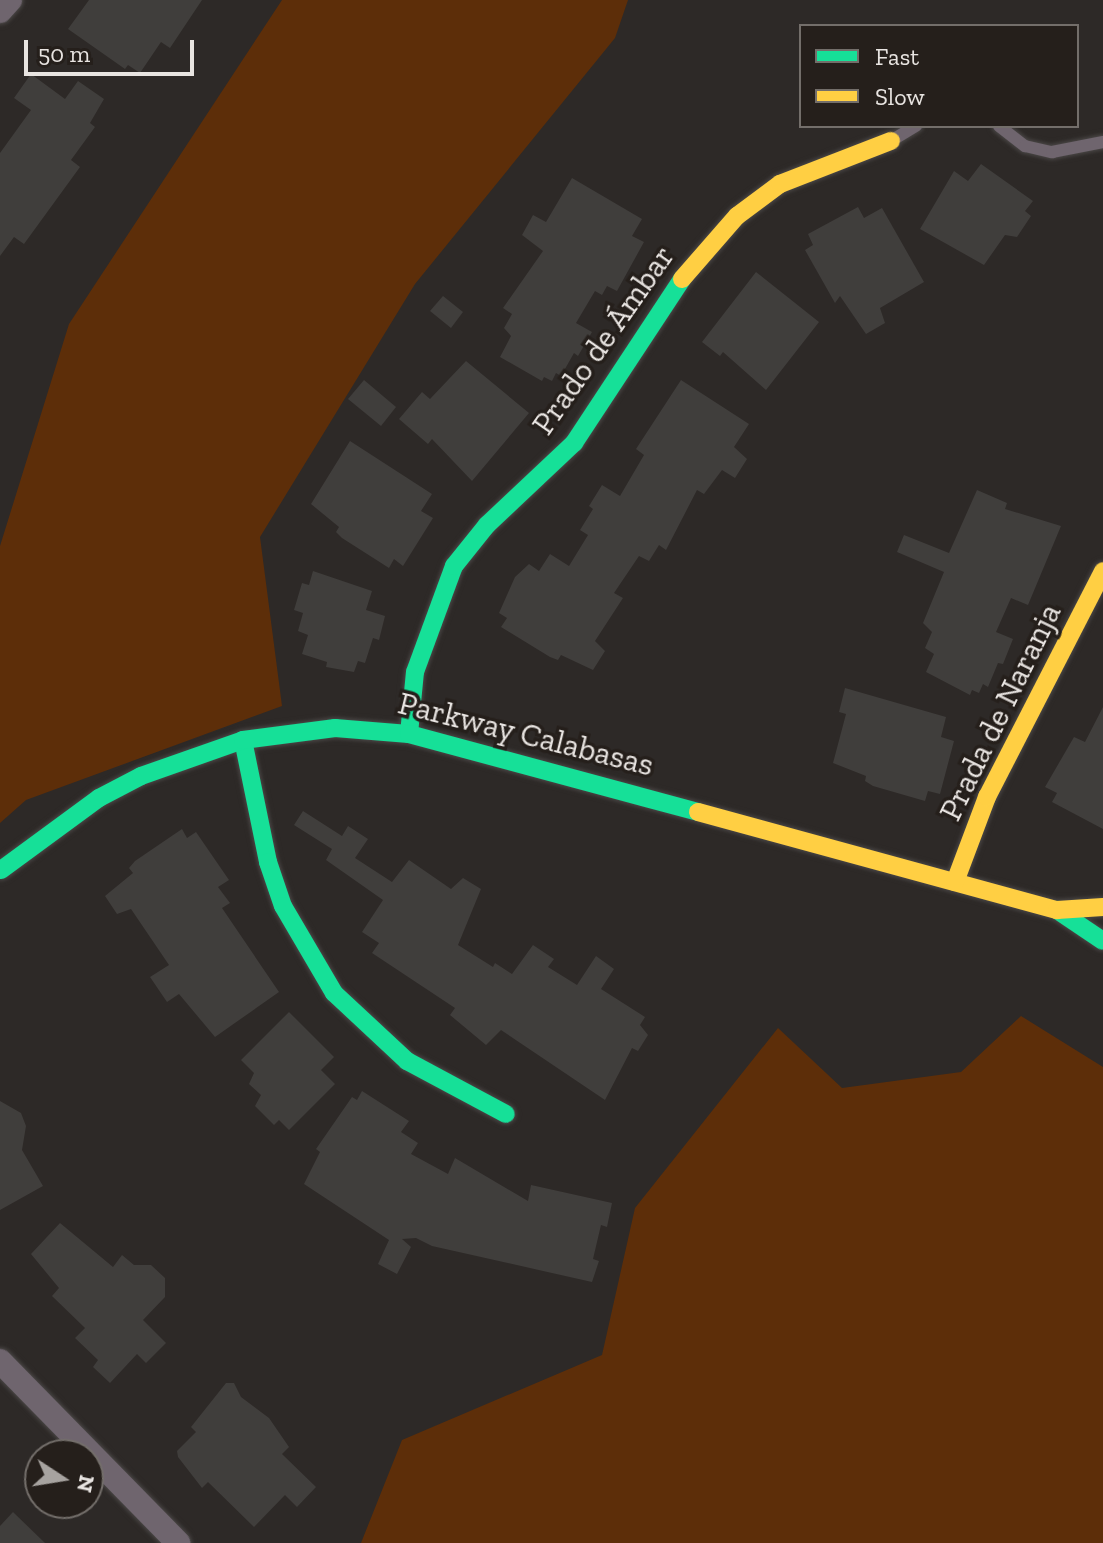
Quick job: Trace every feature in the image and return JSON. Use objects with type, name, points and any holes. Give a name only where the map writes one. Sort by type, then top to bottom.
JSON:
[{"type":"street","points":[[0,11],[10,0]]},
{"type":"street","name":"Prado de Ámbar","points":[[409,734],[415,672],[454,566],[487,525],[574,443],[696,257],[737,216],[780,184],[891,141]]},
{"type":"street","name":"Prada de Naranja","points":[[955,882],[987,797],[1103,571]]},
{"type":"street","name":"Parkway Calabasas","points":[[0,872],[99,798],[193,754],[243,740],[335,728],[409,734],[1057,910],[1103,941]]},
{"type":"street","points":[[243,740],[268,862],[283,906],[334,993],[407,1061],[506,1114]]},
{"type":"street","name":"Parkway Calabasas","points":[[1057,910],[1103,907]]},
{"type":"street","points":[[0,1361],[178,1543]]},
{"type":"lane","points":[[891,141],[913,128]]},
{"type":"lane","points":[[1002,128],[1025,146],[1052,152],[1103,142]]},
{"type":"shaded area","points":[[282,0],[628,0],[615,38],[415,284],[260,537],[282,706],[26,800],[0,823],[0,546],[69,324]]},
{"type":"shaded area","points":[[1021,1016],[1103,1067],[1103,1543],[361,1543],[402,1440],[602,1355],[635,1208],[778,1028],[842,1088],[961,1072]]},
{"type":"building","points":[[89,0],[202,0],[170,48],[161,42],[140,73],[128,65],[125,69],[68,29]]},
{"type":"building","points":[[31,74],[65,99],[78,81],[104,99],[90,123],[95,127],[71,160],[80,167],[24,244],[14,237],[0,256],[0,153],[31,110],[14,98]]},
{"type":"building","points":[[981,164],[1033,201],[1025,211],[1031,216],[1017,237],[1005,235],[984,265],[920,229],[954,171],[968,181]]},
{"type":"building","points":[[572,178],[642,219],[632,236],[644,242],[617,291],[607,286],[602,295],[595,291],[576,323],[592,332],[578,356],[574,353],[561,376],[556,373],[552,381],[544,377],[542,381],[500,357],[511,336],[504,328],[512,314],[503,308],[543,251],[522,235],[533,215],[546,222]]},
{"type":"building","points":[[858,207],[864,218],[882,208],[924,282],[880,308],[885,323],[866,334],[840,296],[835,303],[805,250],[813,245],[808,234]]},
{"type":"building","points":[[756,272],[819,322],[766,390],[723,352],[720,356],[702,342]]},
{"type":"building","points":[[443,296],[463,312],[451,328],[430,311]]},
{"type":"building","points":[[466,361],[529,413],[472,481],[432,439],[428,444],[399,419],[422,392],[430,399]]},
{"type":"building","points":[[364,380],[396,407],[381,426],[348,399]]},
{"type":"building","points":[[681,380],[749,424],[734,447],[747,459],[735,478],[722,470],[704,494],[697,490],[666,550],[659,545],[649,561],[639,556],[614,593],[623,598],[595,641],[605,651],[593,670],[561,655],[558,660],[550,657],[501,627],[507,618],[499,613],[515,577],[529,564],[539,571],[550,554],[569,566],[588,535],[580,530],[593,509],[589,506],[602,485],[620,496],[644,455],[636,449]]},
{"type":"building","points":[[350,441],[432,494],[421,511],[433,518],[403,566],[394,559],[389,568],[342,538],[336,532],[339,527],[311,504]]},
{"type":"building","points":[[977,490],[1007,503],[1005,509],[1061,526],[1028,605],[1011,598],[996,632],[1013,639],[1003,664],[998,663],[988,687],[983,684],[979,693],[972,690],[970,695],[926,672],[934,654],[925,648],[932,632],[923,623],[944,572],[897,552],[904,535],[949,553]]},
{"type":"building","points":[[313,571],[372,591],[366,610],[385,616],[379,640],[373,638],[365,663],[358,661],[354,672],[326,667],[327,662],[302,654],[308,635],[298,631],[303,613],[294,610],[302,583],[309,585]]},
{"type":"building","points":[[845,688],[946,717],[941,737],[954,741],[940,794],[928,791],[925,801],[873,786],[865,781],[866,776],[833,763],[846,714],[839,712]]},
{"type":"building","points":[[1103,707],[1103,829],[1052,802],[1057,793],[1045,787],[1074,737],[1085,742]]},
{"type":"building","points":[[303,811],[342,836],[348,826],[368,839],[355,858],[392,882],[409,860],[451,889],[463,878],[481,889],[458,945],[493,967],[495,963],[512,974],[533,945],[554,959],[548,967],[577,985],[596,956],[614,969],[601,989],[645,1017],[640,1025],[648,1035],[638,1051],[632,1048],[605,1100],[501,1030],[486,1045],[450,1015],[455,1008],[372,953],[379,943],[362,932],[383,900],[326,860],[332,849],[294,825]]},
{"type":"building","points":[[182,829],[187,838],[196,832],[229,880],[218,887],[230,903],[222,908],[279,992],[215,1037],[179,994],[167,1002],[150,977],[169,965],[131,909],[117,914],[105,896],[133,873],[129,868],[135,861]]},
{"type":"building","points":[[289,1012],[334,1057],[321,1070],[335,1084],[289,1130],[279,1120],[274,1125],[255,1106],[261,1095],[249,1084],[254,1073],[241,1060]]},
{"type":"building","points":[[362,1091],[409,1121],[401,1132],[418,1143],[411,1154],[448,1174],[455,1158],[528,1201],[531,1185],[612,1203],[607,1227],[601,1225],[593,1259],[599,1261],[592,1282],[432,1246],[416,1238],[402,1239],[411,1247],[397,1274],[378,1264],[389,1240],[304,1184],[320,1152],[316,1149],[352,1097],[357,1100]]},
{"type":"building","points":[[0,1101],[21,1113],[26,1126],[22,1150],[43,1186],[0,1210]]},
{"type":"building","points":[[60,1223],[113,1267],[122,1255],[134,1265],[151,1265],[165,1278],[165,1297],[143,1320],[166,1343],[146,1363],[137,1354],[110,1383],[93,1367],[98,1360],[75,1338],[85,1328],[52,1296],[59,1288],[31,1254]]},
{"type":"building","points":[[226,1383],[234,1383],[241,1397],[269,1418],[289,1447],[282,1454],[316,1487],[297,1507],[285,1495],[254,1527],[208,1482],[202,1488],[178,1457],[177,1451],[196,1432],[191,1427]]},
{"type":"building","points":[[13,1512],[45,1543],[0,1543],[0,1526]]},
{"type":"traffic: fast","points":[[409,734],[415,672],[454,566],[487,525],[574,443],[682,279]]},
{"type":"traffic: fast","points":[[1,870],[99,798],[141,776],[243,740],[335,728],[409,734],[698,812]]},
{"type":"traffic: fast","points":[[243,740],[268,862],[283,906],[334,993],[407,1061],[506,1114]]},
{"type":"traffic: fast","points":[[1057,910],[1103,941]]},
{"type":"traffic: slow","points":[[682,279],[737,216],[780,184],[891,141]]},
{"type":"traffic: slow","points":[[955,882],[987,797],[1103,571]]},
{"type":"traffic: slow","points":[[698,812],[1057,910],[1103,907]]}]
